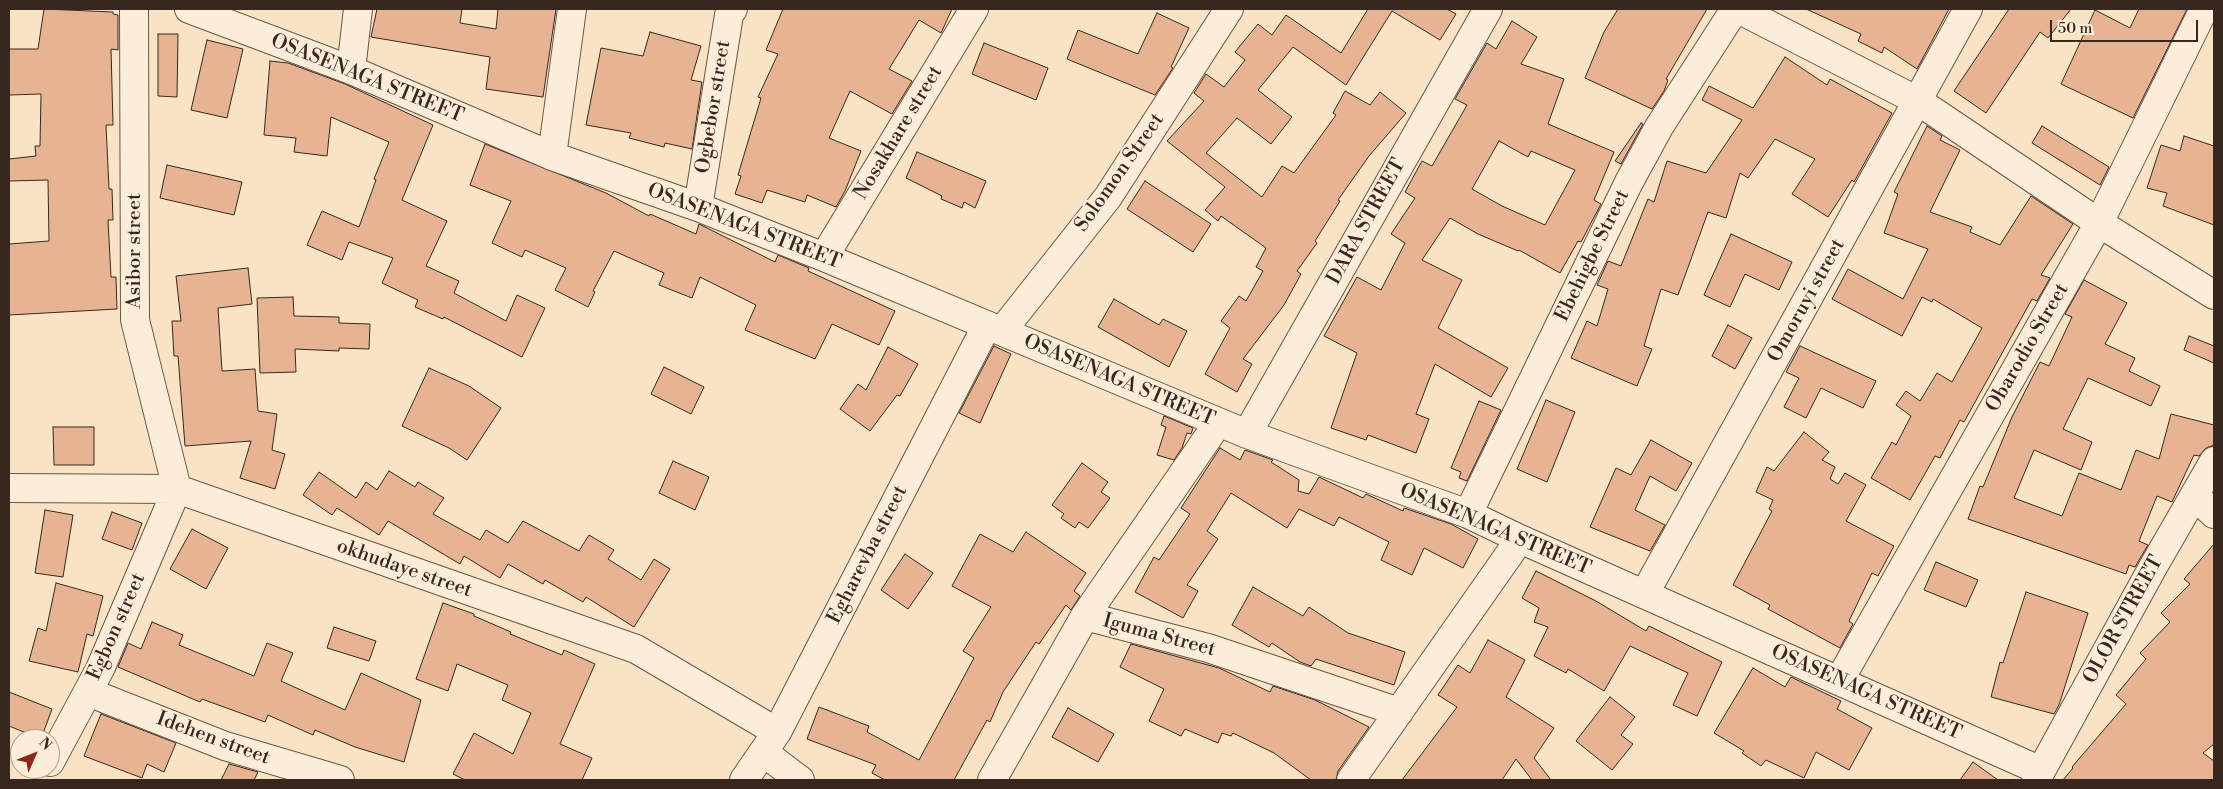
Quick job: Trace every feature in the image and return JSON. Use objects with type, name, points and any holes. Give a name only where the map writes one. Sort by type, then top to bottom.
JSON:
[{"type":"street","name":"Asibor street","points":[[134,9],[135,320],[177,489]]},
{"type":"street","name":"OSASENAGA STREET","points":[[189,9],[351,70],[552,156],[698,207],[824,256],[1218,423],[1468,514],[1839,681],[2039,776]]},
{"type":"street","points":[[351,70],[358,9]]},
{"type":"street","points":[[552,156],[572,9]]},
{"type":"street","name":"Ogbebor street","points":[[698,207],[729,16],[733,9]]},
{"type":"street","name":"Nosakhare street","points":[[824,256],[974,9]]},
{"type":"street","name":"Solomon Street","points":[[995,328],[1108,197],[1229,9]]},
{"type":"street","name":"DARA STREET","points":[[1247,434],[1488,9]]},
{"type":"street","name":"Omoruyi street","points":[[1645,593],[1968,9]]},
{"type":"street","name":"Obarodio Street","points":[[1839,681],[2099,223],[2204,9]]},
{"type":"street","points":[[1741,10],[1918,101],[2099,223],[2214,295]]},
{"type":"street","name":"Ebehigbe Street","points":[[1468,514],[1629,182],[1659,127],[1741,10]]},
{"type":"street","name":"Egharevba street","points":[[744,780],[770,742],[995,328]]},
{"type":"street","name":"Iguma Street","points":[[1218,423],[1085,616],[1208,648],[1399,712]]},
{"type":"street","name":"OLOR STREET","points":[[2039,776],[2153,567],[2205,505],[2214,461]]},
{"type":"street","name":"okhudaye street","points":[[9,488],[177,489],[636,649],[770,742],[800,780]]},
{"type":"street","name":"Egbon street","points":[[60,744],[100,669],[177,489]]},
{"type":"street","points":[[1351,780],[1520,539]]},
{"type":"street","points":[[992,780],[1085,616]]},
{"type":"street","name":"Idehen street","points":[[88,692],[226,746],[340,780]]},
{"type":"building","points":[[44,9],[113,12],[113,14],[118,15],[118,50],[111,49],[113,125],[106,125],[109,189],[112,189],[113,220],[108,220],[111,277],[116,277],[117,309],[9,315],[9,244],[49,241],[48,180],[9,181],[9,159],[36,156],[35,146],[40,146],[41,94],[9,95],[9,49],[38,49]]},
{"type":"building","points":[[377,9],[462,9],[460,23],[496,29],[498,9],[556,9],[543,97],[486,89],[490,57],[371,37]]},
{"type":"building","points":[[783,9],[952,9],[941,33],[919,20],[889,69],[912,81],[892,114],[850,91],[829,138],[861,151],[845,191],[836,207],[807,195],[805,202],[767,190],[762,203],[735,194],[741,176],[738,175],[761,98],[758,97],[778,54],[766,50]]},
{"type":"building","points":[[1368,9],[1447,9],[1456,14],[1440,40],[1392,11],[1346,85],[1293,47],[1258,90],[1292,117],[1271,144],[1237,118],[1206,153],[1262,197],[1282,166],[1294,173],[1336,115],[1333,113],[1345,91],[1370,105],[1380,92],[1406,113],[1369,156],[1338,200],[1340,201],[1315,241],[1317,243],[1297,271],[1301,274],[1284,305],[1243,359],[1252,364],[1237,392],[1205,374],[1230,328],[1221,321],[1239,296],[1246,301],[1263,271],[1256,267],[1266,248],[1221,216],[1218,221],[1205,210],[1225,187],[1167,141],[1204,101],[1194,93],[1206,74],[1224,87],[1245,60],[1235,52],[1258,24],[1272,35],[1286,15],[1341,53]]},
{"type":"building","points":[[1618,9],[1707,9],[1666,79],[1668,80],[1664,91],[1652,109],[1585,78],[1604,32]]},
{"type":"building","points":[[1806,9],[1949,9],[1917,69],[1884,47],[1882,53],[1858,41],[1861,34]]},
{"type":"building","points":[[2009,9],[2071,9],[2048,38],[2040,32],[1986,113],[1954,91]]},
{"type":"building","points":[[2139,9],[2187,9],[2133,118],[2061,84],[2095,10],[2130,28]]},
{"type":"building","points":[[1157,13],[1189,28],[1171,67],[1173,68],[1155,95],[1067,59],[1078,30],[1138,54]]},
{"type":"building","points":[[1512,21],[1537,37],[1521,64],[1564,79],[1548,124],[1614,152],[1594,200],[1601,204],[1581,242],[1578,241],[1560,273],[1519,250],[1478,234],[1450,218],[1422,260],[1462,280],[1438,328],[1508,368],[1491,397],[1435,364],[1416,414],[1429,419],[1416,453],[1368,435],[1366,440],[1331,428],[1357,353],[1324,336],[1357,277],[1381,290],[1405,243],[1391,234],[1415,198],[1405,192],[1422,161],[1432,166],[1467,105],[1455,99],[1487,43],[1496,49]],"holes":[[[1499,141],[1528,157],[1531,151],[1575,170],[1545,225],[1502,206],[1472,189]]]},
{"type":"building","points":[[650,32],[701,46],[691,80],[702,82],[692,149],[665,143],[664,147],[629,138],[631,133],[586,125],[601,48],[643,56]]},
{"type":"building","points":[[158,34],[178,34],[177,97],[158,96]]},
{"type":"building","points":[[207,40],[243,49],[227,118],[191,110]]},
{"type":"building","points":[[984,43],[1048,68],[1036,100],[972,74]]},
{"type":"building","points":[[1785,57],[1827,85],[1830,79],[1892,113],[1854,182],[1852,180],[1828,217],[1792,194],[1815,159],[1775,139],[1748,178],[1740,173],[1726,218],[1708,212],[1678,295],[1661,289],[1644,346],[1652,349],[1637,386],[1571,358],[1587,321],[1597,326],[1608,289],[1597,285],[1608,261],[1621,266],[1648,199],[1654,202],[1667,161],[1706,173],[1742,120],[1702,100],[1709,86],[1753,108]]},
{"type":"building","points":[[270,61],[288,63],[345,84],[433,125],[402,200],[447,221],[426,266],[459,281],[454,293],[506,321],[517,295],[545,308],[522,357],[444,317],[443,319],[415,307],[418,300],[382,283],[393,258],[349,242],[342,260],[307,245],[322,211],[359,227],[376,180],[374,179],[389,142],[331,117],[327,156],[294,152],[296,138],[264,135]]},
{"type":"building","points":[[1641,123],[1643,124],[1621,164],[1615,161]]},
{"type":"building","points":[[1927,126],[1942,136],[1940,140],[1960,150],[1930,212],[1972,227],[1970,232],[2000,245],[2031,196],[2073,224],[2041,275],[2050,278],[2037,301],[2032,299],[1964,422],[1960,420],[1940,458],[1935,456],[1910,500],[1871,478],[1892,442],[1896,445],[1911,416],[1896,405],[1906,391],[1920,401],[1937,373],[1952,382],[1982,328],[1933,299],[1932,302],[1922,297],[1902,336],[1832,299],[1848,269],[1903,299],[1928,249],[1884,233],[1898,194],[1894,192]]},
{"type":"building","points":[[2042,126],[2109,167],[2100,185],[2032,143]]},
{"type":"building","points":[[2184,136],[2214,146],[2214,225],[2163,206],[2167,193],[2147,188],[2161,145],[2180,151]]},
{"type":"building","points":[[485,144],[606,193],[649,216],[650,214],[696,234],[699,224],[775,262],[778,255],[809,268],[808,271],[895,311],[879,345],[832,324],[815,359],[745,330],[756,305],[700,277],[692,298],[659,285],[664,273],[614,251],[593,291],[595,292],[588,307],[555,290],[566,268],[525,250],[522,257],[492,243],[511,201],[470,185]]},
{"type":"building","points":[[917,152],[986,181],[975,208],[964,202],[962,208],[941,199],[942,196],[906,178]]},
{"type":"building","points":[[167,165],[242,182],[234,215],[160,198]]},
{"type":"building","points":[[1145,181],[1211,224],[1193,252],[1127,209]]},
{"type":"building","points":[[1731,234],[1792,262],[1779,290],[1745,274],[1730,307],[1704,295]]},
{"type":"building","points":[[248,268],[252,304],[218,308],[222,371],[255,369],[258,411],[277,414],[272,450],[285,454],[275,489],[240,478],[251,441],[185,446],[178,356],[174,356],[172,321],[181,321],[176,276]]},
{"type":"building","points":[[2084,280],[2127,303],[2105,344],[2135,358],[2129,371],[2160,386],[2151,406],[2088,378],[2063,429],[2092,442],[2081,470],[2034,450],[2014,498],[2062,516],[2079,473],[2121,490],[2136,450],[2159,459],[2171,414],[2214,425],[2214,445],[2206,448],[2199,456],[2194,455],[2172,502],[2157,496],[2139,541],[2148,545],[2135,567],[2129,565],[2126,574],[1968,519],[1980,486],[1983,487],[2012,417],[2040,362],[2049,366],[2072,317],[2065,314]]},
{"type":"building","points":[[293,297],[294,316],[339,317],[339,323],[370,324],[369,349],[339,348],[339,351],[295,349],[296,372],[260,373],[257,298]]},
{"type":"building","points":[[1114,299],[1159,325],[1163,319],[1187,331],[1169,367],[1098,327]]},
{"type":"building","points":[[1728,325],[1752,338],[1735,369],[1712,356]]},
{"type":"building","points":[[2189,336],[2214,346],[2214,363],[2184,350]]},
{"type":"building","points":[[994,346],[1011,354],[980,423],[959,413]]},
{"type":"building","points":[[1800,346],[1876,381],[1863,408],[1821,388],[1806,418],[1784,407],[1799,378],[1786,372]]},
{"type":"building","points":[[888,347],[918,364],[900,396],[897,395],[870,431],[840,409],[858,384],[866,390]]},
{"type":"building","points":[[664,367],[704,387],[691,414],[651,394]]},
{"type":"building","points":[[429,368],[469,386],[501,408],[467,460],[449,448],[402,426]]},
{"type":"building","points":[[1546,400],[1575,412],[1547,482],[1517,469]]},
{"type":"building","points":[[1479,401],[1501,410],[1467,481],[1459,478],[1461,472],[1451,468]]},
{"type":"building","points":[[1164,416],[1193,428],[1191,434],[1187,433],[1182,448],[1174,460],[1157,455],[1166,427],[1161,425]]},
{"type":"building","points":[[53,427],[94,427],[94,465],[54,465]]},
{"type":"building","points":[[1804,432],[1829,452],[1822,460],[1835,467],[1830,479],[1838,484],[1845,473],[1866,485],[1846,521],[1894,546],[1878,576],[1872,573],[1849,621],[1853,624],[1840,648],[1768,609],[1770,605],[1733,585],[1772,511],[1769,509],[1773,500],[1756,492],[1767,467],[1774,471]]},
{"type":"building","points":[[1651,440],[1692,463],[1676,491],[1650,476],[1635,510],[1665,525],[1650,551],[1590,527],[1616,468],[1631,475]]},
{"type":"building","points":[[1220,448],[1240,460],[1245,450],[1273,460],[1271,462],[1299,480],[1298,491],[1309,494],[1319,477],[1363,498],[1366,494],[1403,511],[1404,508],[1451,524],[1478,539],[1463,568],[1424,548],[1412,575],[1381,560],[1389,542],[1339,517],[1334,526],[1299,509],[1287,528],[1231,493],[1207,531],[1218,539],[1187,585],[1198,591],[1183,618],[1135,592],[1154,557],[1159,560],[1190,514],[1181,508]]},
{"type":"building","points":[[673,461],[709,477],[695,510],[659,493]]},
{"type":"building","points":[[1082,463],[1108,482],[1101,492],[1110,498],[1088,528],[1079,522],[1075,528],[1061,518],[1064,514],[1052,505]]},
{"type":"building","points":[[389,471],[415,487],[418,482],[444,498],[433,514],[480,540],[486,530],[508,543],[523,521],[579,551],[589,535],[614,550],[608,559],[641,580],[654,559],[670,569],[634,627],[586,597],[583,602],[545,580],[543,584],[508,564],[500,578],[464,556],[460,564],[388,521],[379,535],[337,508],[332,515],[303,495],[319,472],[356,498],[366,482],[377,490]]},
{"type":"building","points":[[45,510],[73,515],[63,577],[35,573]]},
{"type":"building","points":[[112,512],[142,523],[132,550],[102,539]]},
{"type":"building","points":[[192,529],[228,548],[206,589],[170,569]]},
{"type":"building","points":[[1026,532],[1086,573],[1074,591],[1080,596],[1071,610],[1066,605],[1039,644],[1036,642],[1003,692],[990,722],[987,720],[954,780],[885,780],[872,773],[876,765],[807,739],[819,707],[869,726],[867,732],[919,760],[974,658],[963,651],[991,607],[952,586],[980,534],[1013,552]]},
{"type":"building","points":[[2214,544],[2214,744],[2203,753],[2214,761],[2214,780],[2063,780],[2126,704],[2116,695],[2146,659],[2140,653],[2170,622],[2161,613],[2190,584],[2184,579]]},
{"type":"building","points":[[905,554],[933,573],[908,609],[881,590]]},
{"type":"building","points":[[1936,562],[1978,580],[1966,607],[1924,590]]},
{"type":"building","points":[[1536,571],[1596,601],[1646,631],[1649,626],[1722,662],[1697,716],[1673,705],[1688,673],[1630,646],[1604,691],[1568,669],[1566,673],[1534,656],[1548,627],[1534,622],[1539,608],[1522,598]]},
{"type":"building","points":[[56,583],[103,596],[93,636],[87,634],[78,672],[29,661],[38,628],[46,631]]},
{"type":"building","points":[[1253,587],[1303,616],[1309,607],[1348,633],[1405,652],[1394,685],[1316,659],[1311,666],[1300,662],[1272,643],[1269,647],[1232,625]]},
{"type":"building","points":[[2026,592],[2088,613],[2059,705],[2054,714],[1991,697],[2000,662],[2003,663]]},
{"type":"building","points":[[443,603],[474,614],[474,616],[511,632],[510,634],[562,655],[564,650],[595,664],[560,744],[592,758],[582,780],[465,780],[453,774],[474,733],[513,754],[531,713],[502,700],[508,685],[457,664],[448,691],[416,679]]},
{"type":"building","points":[[152,622],[183,635],[179,645],[254,676],[267,643],[293,653],[281,681],[345,710],[361,673],[421,700],[404,762],[355,747],[315,730],[313,735],[268,715],[265,722],[202,699],[200,702],[118,667],[128,643],[141,649]]},
{"type":"building","points":[[334,627],[376,641],[369,661],[327,648]]},
{"type":"building","points":[[1488,640],[1525,660],[1506,697],[1554,728],[1534,758],[1551,780],[1532,780],[1516,759],[1502,780],[1402,780],[1457,707],[1438,695],[1458,665],[1470,673]]},
{"type":"building","points":[[1131,644],[1219,668],[1270,692],[1273,686],[1315,700],[1369,727],[1338,771],[1336,780],[1311,780],[1274,753],[1233,733],[1231,736],[1222,733],[1218,743],[1185,729],[1181,736],[1149,721],[1164,689],[1120,667]]},
{"type":"building","points":[[1753,668],[1785,687],[1791,677],[1841,701],[1837,709],[1872,728],[1849,770],[1816,752],[1804,778],[1766,760],[1761,766],[1742,753],[1744,751],[1714,733]]},
{"type":"building","points":[[9,692],[52,709],[45,729],[16,729],[9,726]]},
{"type":"building","points":[[1610,697],[1635,717],[1621,735],[1633,744],[1612,770],[1576,741]]},
{"type":"building","points":[[1068,708],[1114,734],[1098,762],[1052,737]]},
{"type":"building","points":[[101,714],[176,743],[164,772],[147,764],[142,778],[84,756]]},
{"type":"building","points":[[1973,762],[1998,780],[1960,780]]},
{"type":"building","points":[[229,764],[258,772],[254,780],[221,780]]}]
